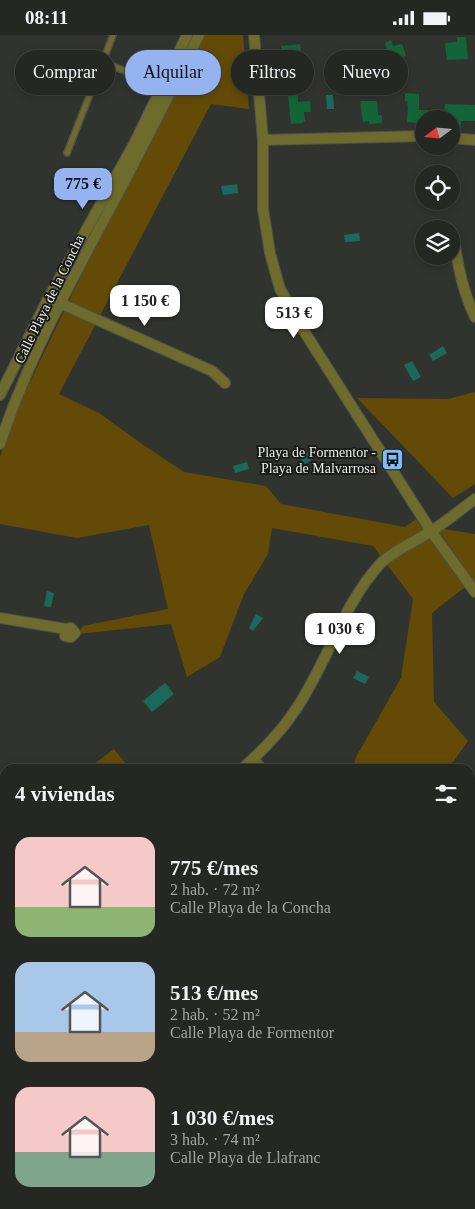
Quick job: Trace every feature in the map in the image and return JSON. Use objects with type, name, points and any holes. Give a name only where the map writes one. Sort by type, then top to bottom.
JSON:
[{"type":"street","name":"Calle Playa de la Concha","points":[[181,50],[187,35]]},
{"type":"street","name":"Calle Playa de la Concha","points":[[190,50],[199,35]]},
{"type":"street","points":[[254,35],[263,140],[263,209],[270,253],[280,289],[307,336],[431,531],[475,592]]},
{"type":"street","name":"Calle Playa de la Concha","points":[[0,395],[48,299],[163,95]]},
{"type":"street","name":"Calle Playa de la Concha","points":[[0,444],[11,409],[60,304],[164,95]]},
{"type":"street","points":[[263,140],[415,136]]},
{"type":"street","points":[[460,138],[475,139]]},
{"type":"street","points":[[457,265],[467,299],[475,317]]},
{"type":"street","points":[[48,299],[212,371],[225,383]]},
{"type":"street","points":[[248,764],[294,712],[344,617],[365,583],[382,562],[431,531],[475,499]]},
{"type":"street","points":[[0,618],[66,629]]},
{"type":"street","points":[[253,759],[258,764]]},
{"type":"lane","points":[[107,50],[113,35]]},
{"type":"lane","points":[[67,153],[90,95]]},
{"type":"shaded area","points":[[205,35],[243,35],[244,50],[231,50],[231,95],[248,95],[249,109],[211,104],[59,394],[99,413],[184,472],[266,486],[281,504],[405,527],[416,519],[465,587],[432,613],[434,702],[468,741],[452,764],[354,764],[401,678],[413,599],[373,546],[272,528],[268,554],[244,594],[220,657],[187,677],[171,624],[78,634],[83,626],[168,609],[149,525],[77,538],[0,524],[0,457],[16,411],[114,207],[173,95],[221,95],[221,50],[197,50]]},
{"type":"shaded area","points":[[326,95],[333,95],[334,109],[327,109]]},
{"type":"shaded area","points":[[237,184],[238,193],[223,195],[221,186]]},
{"type":"shaded area","points":[[359,233],[360,241],[345,242],[344,235]]},
{"type":"shaded area","points":[[443,346],[447,353],[433,361],[429,355]]},
{"type":"shaded area","points":[[412,361],[421,377],[413,381],[404,365]]},
{"type":"shaded area","points":[[475,392],[475,484],[453,498],[357,398],[448,399]]},
{"type":"shaded area","points":[[313,448],[318,455],[305,464],[300,458]]},
{"type":"shaded area","points":[[247,462],[249,469],[235,473],[233,466]]},
{"type":"shaded area","points":[[437,528],[475,534],[475,583]]},
{"type":"shaded area","points":[[47,591],[54,593],[51,607],[44,606]]},
{"type":"shaded area","points":[[256,614],[263,618],[253,631],[249,628]]},
{"type":"shaded area","points":[[357,671],[369,677],[365,684],[353,678]]},
{"type":"shaded area","points":[[165,683],[174,694],[152,712],[143,701]]},
{"type":"shaded area","points":[[114,749],[126,764],[94,764]]},
{"type":"building","points":[[457,37],[466,37],[468,59],[447,60],[445,43],[457,42]]},
{"type":"building","points":[[391,40],[393,46],[402,44],[404,50],[383,50],[387,49],[385,43]]},
{"type":"building","points":[[300,44],[301,50],[282,50],[281,46]]},
{"type":"building","points":[[408,93],[419,94],[419,110],[415,110],[415,123],[407,122],[408,108],[407,101],[405,101],[405,95],[408,95]]},
{"type":"building","points":[[288,95],[298,95],[298,102],[310,101],[311,112],[304,112],[305,121],[303,123],[291,124]]},
{"type":"building","points":[[360,101],[377,101],[378,115],[382,115],[382,123],[369,124],[369,121],[363,122]]},
{"type":"building","points":[[445,104],[475,105],[475,121],[461,121],[460,128],[460,110],[445,110]]},
{"type":"place","name":"Playa de Formentor - Playa de Malvarrosa","points":[[392,460]]}]
